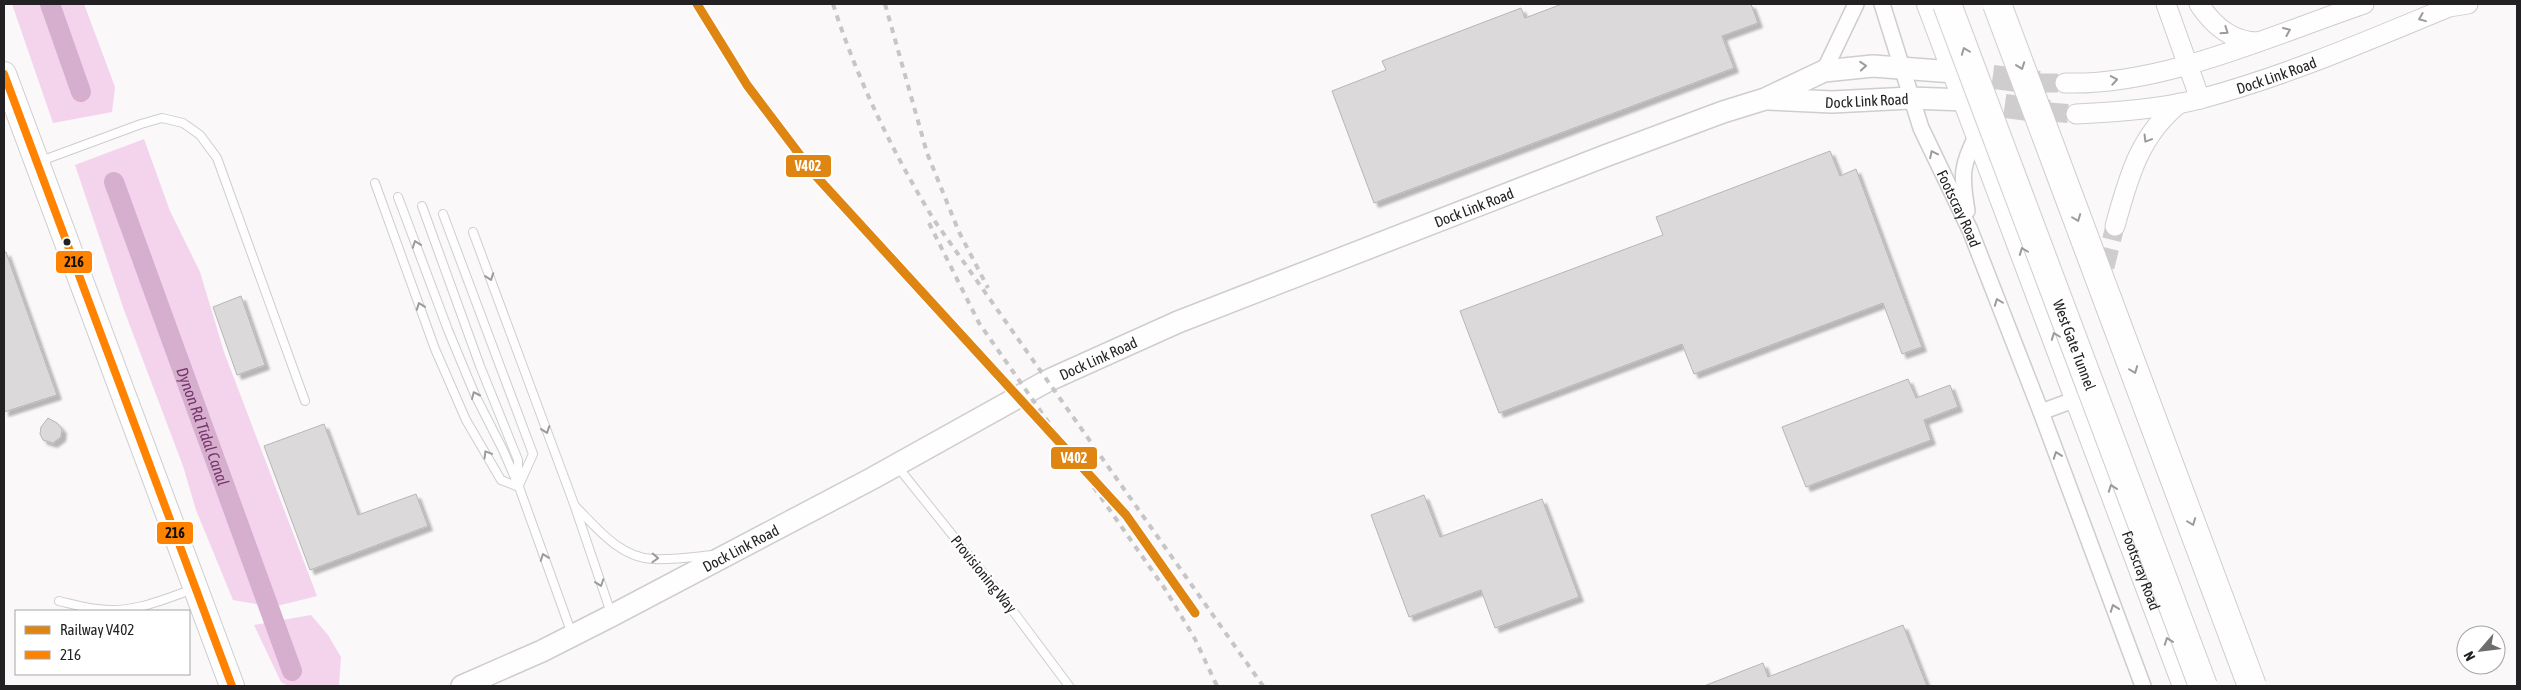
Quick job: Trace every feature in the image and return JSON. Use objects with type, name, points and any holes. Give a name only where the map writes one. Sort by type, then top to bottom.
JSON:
[{"type":"highway","name":"West Gate Tunnel","points":[[1947,4],[2203,686]]},
{"type":"highway","points":[[1997,4],[2252,686]]},
{"type":"main road","name":"Footscray Road","points":[[1929,4],[1979,131],[2185,686]]},
{"type":"main road","name":"Dock Link Road","points":[[462,686],[612,616],[1048,381],[1178,322],[1614,153],[1723,112],[1765,99],[1824,71],[1873,66],[1902,66],[1955,72]]},
{"type":"main road","points":[[4,74],[194,589],[232,686]]},
{"type":"main road","name":"Dock Link Road","points":[[1765,99],[1832,102],[1910,98],[1966,101]]},
{"type":"street","points":[[1824,71],[1856,4]]},
{"type":"street","name":"Footscray Road","points":[[1882,4],[1921,128],[1970,230],[2041,412],[2143,686]]},
{"type":"street","points":[[2166,4],[2200,99]]},
{"type":"street","points":[[2198,4],[2219,27],[2230,35],[2252,42],[2261,42]]},
{"type":"street","points":[[2065,83],[2095,83],[2188,64],[2261,42],[2364,4]]},
{"type":"street","name":"Dock Link Road","points":[[2076,114],[2128,111],[2200,99],[2298,68],[2449,7],[2468,4]]},
{"type":"street","points":[[2115,226],[2130,171],[2138,153],[2155,127],[2180,103]]},
{"type":"street","points":[[1970,230],[1962,180],[1963,168],[1965,157],[1979,131]]},
{"type":"street","points":[[2041,412],[2078,398]]},
{"type":"lane","points":[[37,162],[162,118],[183,123],[200,135],[217,158],[305,401]]},
{"type":"lane","points":[[375,183],[436,349],[466,420],[500,480],[518,487]]},
{"type":"lane","points":[[398,197],[448,330],[518,487],[572,636]]},
{"type":"lane","points":[[422,206],[480,366],[518,460],[518,487]]},
{"type":"lane","points":[[443,214],[533,454],[518,487]]},
{"type":"lane","points":[[473,232],[574,504],[612,616]]},
{"type":"lane","name":"Provisioning Way","points":[[896,464],[916,493],[1001,595],[1069,686]]},
{"type":"lane","points":[[574,504],[608,539],[630,554],[652,560],[730,554]]},
{"type":"lane","points":[[59,601],[99,610],[118,610],[138,608],[194,589]]},
{"type":"shaded area","points":[[12,4],[84,4],[115,87],[112,112],[53,123]]},
{"type":"shaded area","points":[[144,139],[170,211],[200,272],[224,352],[317,596],[273,607],[233,600],[196,510],[183,466],[124,310],[75,165]]},
{"type":"shaded area","points":[[311,615],[328,635],[341,657],[339,686],[288,686],[281,682],[254,625]]},
{"type":"building","points":[[1562,4],[1751,4],[1758,23],[1722,36],[1734,68],[1374,203],[1332,91],[1386,70],[1382,61],[1521,8],[1525,18]]},
{"type":"building","points":[[1830,151],[1840,176],[1856,169],[1922,347],[1902,354],[1883,303],[1694,374],[1682,344],[1499,413],[1460,311],[1663,235],[1656,217]]},
{"type":"building","points":[[4,252],[6,252],[57,395],[4,412]]},
{"type":"building","points":[[241,296],[265,365],[237,375],[213,307]]},
{"type":"building","points":[[1908,379],[1916,398],[1950,385],[1958,407],[1924,420],[1931,440],[1806,487],[1782,427]]},
{"type":"building","points":[[48,418],[57,423],[62,429],[61,437],[53,443],[43,440],[40,434],[41,427]]},
{"type":"building","points":[[324,424],[358,515],[416,494],[428,526],[310,570],[264,446]]},
{"type":"building","points":[[1424,495],[1440,537],[1542,499],[1579,597],[1495,628],[1481,590],[1409,617],[1371,515]]},
{"type":"building","points":[[1903,625],[1927,686],[1704,686],[1763,663],[1768,677]]},
{"type":"waterway","name":"Dynon Rd Tidal Canal","points":[[50,4],[81,92]]},
{"type":"waterway","name":"Dynon Rd Tidal Canal","points":[[114,182],[292,671]]},
{"type":"tunnel","points":[[1957,72],[2039,83]]},
{"type":"tunnel","points":[[2039,83],[2065,83]]},
{"type":"tunnel","points":[[1969,101],[2049,112]]},
{"type":"tunnel","points":[[2049,112],[2076,114]]},
{"type":"tunnel","points":[[2105,267],[2115,226]]},
{"type":"railway","points":[[833,4],[853,60],[877,115],[904,169],[934,220],[1263,686]]},
{"type":"railway","points":[[885,4],[927,153],[959,232],[988,288]]},
{"type":"railway","points":[[929,223],[979,323],[1165,589],[1195,639],[1217,686]]},
{"type":"rail line","name":"V402","points":[[697,4],[747,85],[815,175],[1126,515],[1195,613]]},
{"type":"transit line","name":"216","points":[[4,74],[232,686]]}]
